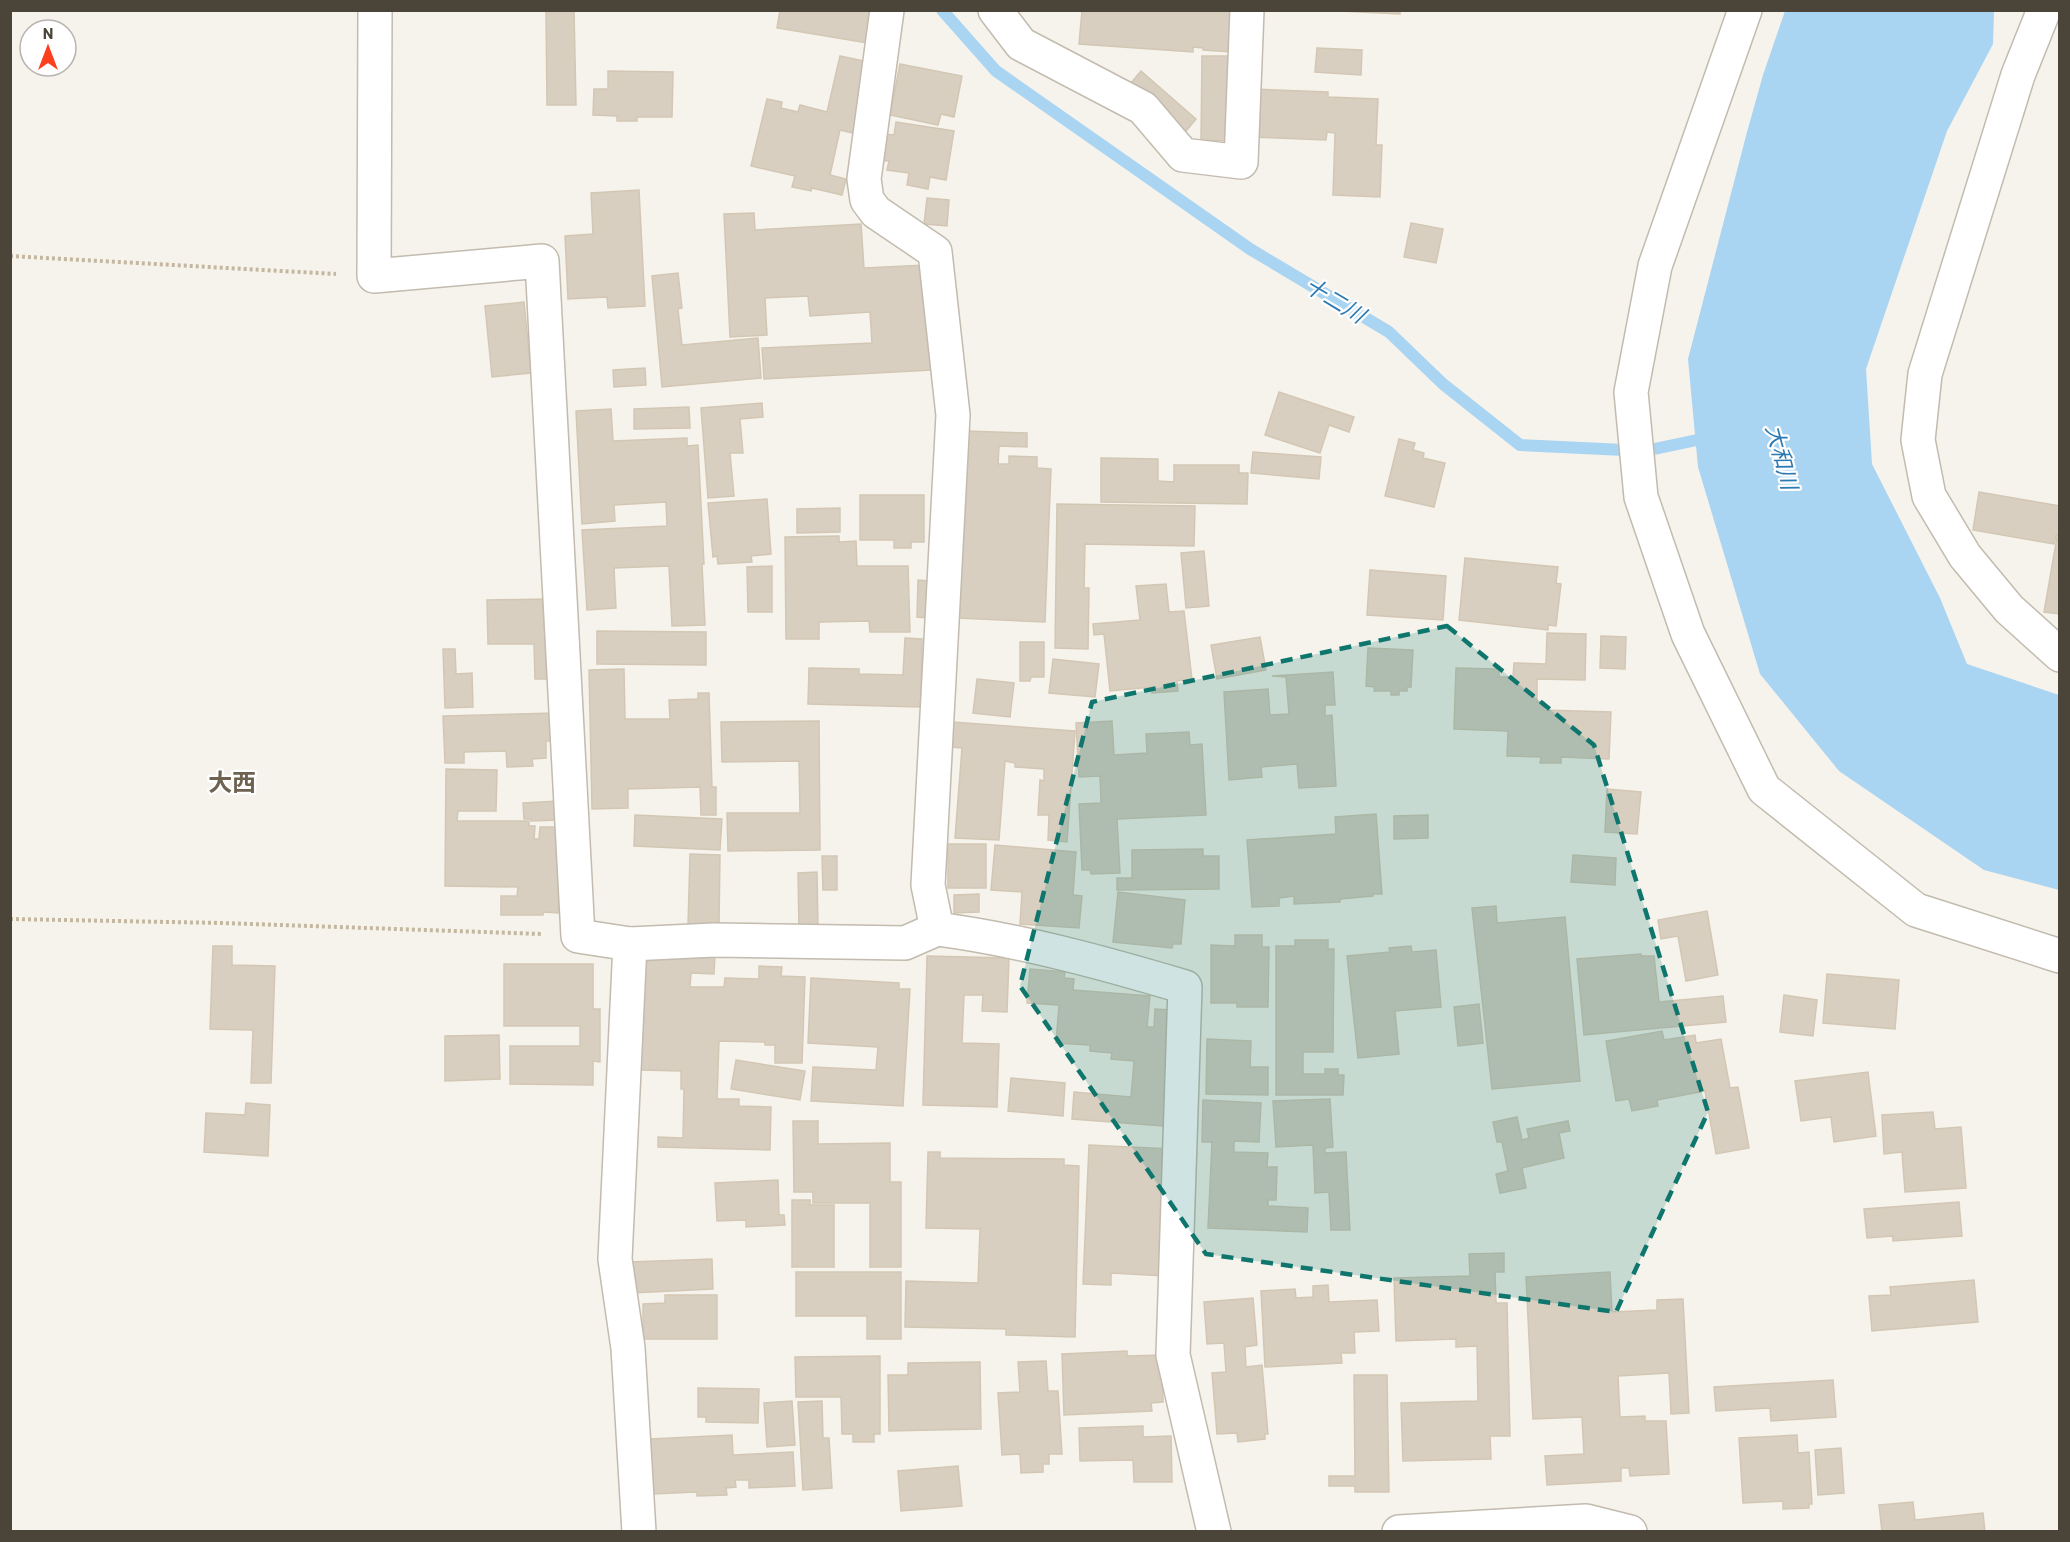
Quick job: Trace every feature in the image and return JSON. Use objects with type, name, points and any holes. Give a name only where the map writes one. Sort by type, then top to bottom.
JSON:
[{"type":"street","points":[[375,10],[374,276],[542,261],[578,936],[630,944],[714,940],[905,943],[937,929],[972,934],[1102,963],[1185,987],[1173,1355],[1214,1532]]},
{"type":"street","points":[[887,10],[864,179],[867,200],[876,212],[935,252],[953,415],[928,885],[937,929]]},
{"type":"street","points":[[995,10],[1021,44],[1143,108],[1183,155],[1241,162],[1247,10]]},
{"type":"street","points":[[1746,10],[1655,266],[1630,392],[1641,497],[1688,634],[1764,789],[1916,910],[2060,956]]},
{"type":"street","points":[[2044,10],[2018,75],[1925,374],[1917,440],[1929,496],[1965,556],[2009,609],[2060,655]]},
{"type":"street","points":[[630,944],[615,1259],[628,1348],[639,1532]]},
{"type":"street","points":[[1399,1532],[1586,1521],[1630,1532]]},
{"type":"path","points":[[10,255],[374,276]]},
{"type":"path","points":[[10,919],[234,923],[578,936]]},
{"type":"highlighted area","points":[[1447,626],[1594,745],[1708,1112],[1616,1312],[1206,1254],[1020,986],[1092,702]]},
{"type":"water","name":"大和川","points":[[1785,11],[1994,11],[1993,44],[1947,131],[1866,369],[1872,464],[1940,598],[1967,664],[2059,695],[2059,890],[1984,870],[1839,771],[1760,674],[1698,467],[1688,359],[1747,132],[1763,75]]},
{"type":"building","points":[[546,10],[574,10],[576,105],[547,105]]},
{"type":"building","points":[[780,10],[872,10],[867,43],[777,28]]},
{"type":"building","points":[[1082,10],[1235,10],[1232,52],[1193,47],[1193,52],[1079,44]]},
{"type":"building","points":[[1318,10],[1400,10],[1400,14]]},
{"type":"building","points":[[1317,48],[1362,50],[1361,75],[1315,72]]},
{"type":"building","points":[[840,56],[869,62],[853,133],[840,130],[830,175],[846,179],[842,195],[812,188],[811,191],[792,187],[795,176],[751,166],[767,99],[782,102],[781,108],[798,112],[800,105],[827,112]]},
{"type":"building","points":[[1202,56],[1230,56],[1229,141],[1201,140]]},
{"type":"building","points":[[900,64],[962,76],[954,117],[941,114],[938,125],[890,115]]},
{"type":"building","points":[[608,71],[673,72],[672,117],[637,117],[637,121],[617,121],[617,116],[593,115],[594,89],[608,89]]},
{"type":"building","points":[[1141,71],[1196,119],[1181,137],[1126,89]]},
{"type":"building","points":[[1252,89],[1328,92],[1328,97],[1378,99],[1376,145],[1382,145],[1380,197],[1333,195],[1335,133],[1327,132],[1326,140],[1251,137]]},
{"type":"building","points":[[896,122],[954,131],[946,180],[930,177],[928,189],[907,185],[909,173],[887,170],[889,161],[880,160],[884,134],[894,135]]},
{"type":"building","points":[[639,190],[645,306],[608,308],[607,297],[568,299],[565,236],[593,234],[591,193]]},
{"type":"building","points":[[927,198],[949,200],[947,226],[924,224]]},
{"type":"building","points":[[754,213],[755,230],[861,224],[864,268],[926,265],[932,370],[764,379],[762,348],[872,343],[870,312],[810,316],[808,296],[765,298],[767,335],[730,337],[724,214]]},
{"type":"building","points":[[1411,223],[1443,229],[1436,263],[1404,257]]},
{"type":"building","points":[[678,273],[682,308],[678,309],[682,345],[758,338],[761,378],[662,387],[652,276]]},
{"type":"building","points":[[524,302],[531,373],[492,377],[485,306]]},
{"type":"building","points":[[645,368],[646,385],[614,387],[613,370]]},
{"type":"building","points":[[1279,392],[1354,417],[1349,432],[1329,425],[1320,453],[1265,435]]},
{"type":"building","points":[[762,403],[763,417],[740,419],[743,453],[730,453],[734,496],[708,498],[701,408]]},
{"type":"building","points":[[689,407],[690,428],[634,429],[634,409]]},
{"type":"building","points":[[611,409],[613,441],[687,438],[687,446],[698,445],[705,625],[672,626],[669,566],[614,568],[616,608],[587,610],[582,530],[667,526],[666,502],[614,505],[615,521],[582,524],[576,411]]},
{"type":"building","points":[[966,431],[1027,433],[1027,447],[999,446],[998,464],[1009,464],[1009,456],[1037,457],[1037,468],[1051,469],[1045,622],[958,618]]},
{"type":"building","points":[[1399,439],[1415,443],[1413,450],[1424,453],[1423,458],[1445,463],[1434,507],[1385,496]]},
{"type":"building","points":[[1253,452],[1321,457],[1319,479],[1251,473]]},
{"type":"building","points":[[1101,458],[1158,459],[1158,481],[1174,482],[1174,465],[1239,465],[1239,473],[1248,473],[1247,504],[1101,502]]},
{"type":"building","points":[[1979,492],[2060,506],[2060,536],[2056,535],[2054,544],[1973,530]]},
{"type":"building","points":[[860,495],[924,495],[924,542],[911,542],[911,548],[894,548],[894,540],[860,540]]},
{"type":"building","points":[[767,499],[771,554],[751,556],[752,562],[718,564],[717,556],[713,557],[708,503]]},
{"type":"building","points":[[1057,504],[1195,506],[1194,546],[1085,544],[1084,588],[1089,588],[1088,649],[1055,648]]},
{"type":"building","points":[[840,508],[840,532],[797,533],[797,509]]},
{"type":"building","points":[[839,536],[839,542],[856,541],[857,566],[908,566],[910,632],[870,632],[869,621],[819,622],[819,639],[786,639],[785,537]]},
{"type":"building","points":[[2057,537],[2060,537],[2060,614],[2044,612]]},
{"type":"building","points":[[1204,551],[1209,606],[1186,608],[1181,553]]},
{"type":"building","points":[[1465,558],[1558,567],[1556,583],[1561,584],[1556,626],[1548,625],[1548,630],[1459,620]]},
{"type":"building","points":[[772,566],[772,612],[748,612],[747,567]]},
{"type":"building","points":[[1370,570],[1446,576],[1443,620],[1367,615]]},
{"type":"building","points":[[918,580],[929,581],[928,618],[917,617]]},
{"type":"building","points":[[1166,584],[1169,612],[1184,611],[1192,679],[1177,681],[1178,691],[1152,693],[1152,687],[1110,691],[1104,634],[1094,635],[1093,624],[1140,620],[1136,586]]},
{"type":"building","points":[[546,599],[552,679],[535,679],[534,644],[488,644],[487,600]]},
{"type":"building","points":[[597,631],[706,632],[706,665],[597,664]]},
{"type":"building","points":[[1547,633],[1586,634],[1585,680],[1537,679],[1537,702],[1544,702],[1544,710],[1611,712],[1609,759],[1561,757],[1561,763],[1540,763],[1541,757],[1507,756],[1508,731],[1454,729],[1456,668],[1499,669],[1499,677],[1513,677],[1514,663],[1546,664]]},
{"type":"building","points":[[1601,636],[1626,637],[1625,669],[1600,668]]},
{"type":"building","points":[[1260,637],[1266,670],[1217,679],[1211,645]]},
{"type":"building","points":[[905,638],[922,639],[921,707],[808,704],[809,668],[859,669],[859,674],[903,675]]},
{"type":"building","points":[[1020,642],[1044,642],[1044,677],[1031,677],[1030,681],[1020,681]]},
{"type":"building","points":[[1368,648],[1413,650],[1411,687],[1407,687],[1407,691],[1399,691],[1399,695],[1391,695],[1391,691],[1374,691],[1375,687],[1366,686]]},
{"type":"building","points":[[443,649],[455,649],[456,674],[472,673],[473,707],[445,708]]},
{"type":"building","points":[[1053,659],[1099,664],[1095,697],[1049,693]]},
{"type":"building","points":[[624,669],[625,719],[670,719],[669,700],[698,699],[698,693],[709,693],[712,787],[716,787],[716,815],[701,815],[700,787],[628,789],[628,808],[592,809],[589,670]]},
{"type":"building","points":[[1333,672],[1335,705],[1325,705],[1325,716],[1332,715],[1336,786],[1299,788],[1297,764],[1261,767],[1262,777],[1229,780],[1224,692],[1268,689],[1270,715],[1289,714],[1286,677],[1272,676]]},
{"type":"building","points":[[977,679],[1014,683],[1010,717],[973,713]]},
{"type":"building","points":[[554,713],[555,741],[546,741],[546,758],[532,759],[533,766],[507,767],[506,751],[464,752],[464,763],[445,763],[443,716]]},
{"type":"building","points":[[819,721],[820,850],[728,851],[727,813],[800,813],[799,761],[722,762],[721,722]]},
{"type":"building","points":[[1112,721],[1114,755],[1147,753],[1146,734],[1189,732],[1190,745],[1202,744],[1206,815],[1117,819],[1120,873],[1091,874],[1090,870],[1082,870],[1079,804],[1101,803],[1100,776],[1079,777],[1076,723]]},
{"type":"building","points":[[952,722],[1075,731],[1067,842],[1048,840],[1049,815],[1038,815],[1040,780],[1044,781],[1044,769],[1015,767],[1015,763],[1005,761],[999,840],[955,838],[962,748],[950,747]]},
{"type":"building","points":[[446,769],[497,770],[496,811],[458,811],[457,821],[529,821],[529,826],[535,826],[534,839],[539,839],[540,827],[560,827],[559,913],[501,915],[501,896],[517,896],[518,887],[445,886]]},
{"type":"building","points":[[1607,789],[1641,792],[1637,834],[1605,832]]},
{"type":"building","points":[[558,801],[559,820],[524,819],[523,803]]},
{"type":"building","points":[[1376,814],[1382,894],[1340,899],[1340,902],[1294,904],[1294,896],[1279,898],[1279,906],[1252,907],[1247,840],[1336,834],[1335,817]]},
{"type":"building","points":[[635,815],[722,819],[720,850],[634,846]]},
{"type":"building","points":[[1428,815],[1428,838],[1394,839],[1394,816]]},
{"type":"building","points":[[948,844],[986,844],[986,888],[948,888]]},
{"type":"building","points":[[995,845],[1076,852],[1073,895],[1082,896],[1079,928],[1020,924],[1022,892],[991,890]]},
{"type":"building","points":[[1203,849],[1203,856],[1219,856],[1219,889],[1117,890],[1117,878],[1132,878],[1132,850]]},
{"type":"building","points":[[690,854],[720,855],[719,927],[688,926]]},
{"type":"building","points":[[1573,855],[1616,858],[1615,885],[1571,882]]},
{"type":"building","points":[[822,856],[837,856],[837,890],[823,890]]},
{"type":"building","points":[[817,872],[818,929],[799,929],[798,873]]},
{"type":"building","points":[[1118,892],[1185,900],[1181,944],[1173,944],[1172,948],[1113,942]]},
{"type":"building","points":[[979,894],[979,912],[954,913],[954,895]]},
{"type":"building","points":[[1496,906],[1497,923],[1565,917],[1580,1081],[1492,1089],[1472,908]]},
{"type":"building","points":[[1707,911],[1718,975],[1686,981],[1678,936],[1661,939],[1658,920]]},
{"type":"building","points":[[1235,935],[1262,935],[1262,947],[1269,947],[1268,1007],[1237,1007],[1237,1003],[1211,1003],[1211,945],[1235,946]]},
{"type":"building","points":[[1295,940],[1328,940],[1328,949],[1334,949],[1333,1052],[1303,1052],[1303,1074],[1325,1074],[1325,1069],[1338,1069],[1338,1075],[1344,1075],[1343,1095],[1276,1095],[1276,946],[1295,946]]},
{"type":"building","points":[[213,946],[232,946],[232,965],[275,966],[271,1083],[251,1083],[253,1030],[210,1029]]},
{"type":"building","points":[[1411,946],[1412,952],[1436,950],[1441,1007],[1395,1011],[1399,1054],[1358,1058],[1347,956],[1390,952],[1389,948]]},
{"type":"building","points":[[643,952],[715,954],[714,974],[691,973],[690,987],[724,987],[725,978],[759,979],[759,966],[782,967],[781,976],[805,977],[802,1063],[775,1063],[775,1045],[765,1045],[765,1042],[719,1041],[717,1099],[739,1099],[739,1106],[771,1107],[770,1150],[658,1147],[658,1137],[683,1138],[684,1089],[681,1089],[681,1071],[640,1070]]},
{"type":"building","points":[[1641,954],[1641,956],[1654,956],[1659,1002],[1723,996],[1726,1022],[1584,1035],[1577,959]]},
{"type":"building","points":[[927,956],[1009,958],[1007,1012],[982,1011],[983,995],[964,995],[962,1043],[999,1044],[997,1107],[923,1105]]},
{"type":"building","points":[[504,964],[593,964],[593,1009],[600,1009],[600,1062],[593,1061],[593,1085],[510,1084],[510,1046],[580,1046],[580,1026],[504,1026]]},
{"type":"building","points":[[1030,969],[1065,972],[1064,978],[1074,979],[1073,990],[1150,996],[1147,1027],[1154,1027],[1155,1009],[1172,1010],[1163,1126],[1072,1119],[1074,1092],[1131,1097],[1134,1061],[1111,1059],[1112,1053],[1090,1051],[1090,1045],[1056,1043],[1059,1005],[1027,1003]]},
{"type":"building","points":[[1827,974],[1899,980],[1895,1029],[1823,1023]]},
{"type":"building","points":[[811,978],[899,983],[899,989],[910,989],[903,1106],[811,1101],[813,1067],[876,1070],[878,1047],[808,1043]]},
{"type":"building","points":[[1784,995],[1817,1000],[1813,1036],[1780,1032]]},
{"type":"building","points":[[1479,1004],[1483,1043],[1458,1046],[1454,1007]]},
{"type":"building","points":[[1662,1031],[1664,1040],[1695,1035],[1696,1043],[1721,1039],[1730,1088],[1738,1087],[1749,1148],[1716,1154],[1705,1091],[1657,1100],[1658,1106],[1632,1111],[1629,1099],[1616,1101],[1606,1041]]},
{"type":"building","points":[[499,1035],[500,1079],[445,1081],[445,1036]]},
{"type":"building","points":[[1207,1039],[1251,1041],[1250,1067],[1268,1067],[1268,1095],[1206,1094]]},
{"type":"building","points":[[736,1060],[805,1071],[800,1100],[731,1089]]},
{"type":"building","points":[[1868,1072],[1876,1136],[1834,1142],[1831,1117],[1801,1121],[1795,1081]]},
{"type":"building","points":[[1011,1078],[1065,1083],[1063,1116],[1008,1111]]},
{"type":"building","points":[[1330,1099],[1333,1147],[1325,1148],[1325,1153],[1346,1152],[1350,1230],[1331,1230],[1329,1192],[1315,1193],[1313,1145],[1276,1147],[1273,1101]]},
{"type":"building","points":[[1203,1100],[1261,1103],[1259,1142],[1234,1141],[1234,1152],[1268,1153],[1267,1167],[1277,1167],[1276,1200],[1268,1200],[1268,1206],[1308,1208],[1307,1232],[1208,1228],[1212,1142],[1202,1142]]},
{"type":"building","points":[[246,1103],[270,1105],[268,1156],[204,1152],[206,1113],[245,1115]]},
{"type":"building","points":[[1933,1112],[1935,1129],[1961,1127],[1966,1188],[1905,1192],[1902,1152],[1884,1154],[1882,1115]]},
{"type":"building","points":[[1517,1117],[1522,1140],[1529,1138],[1527,1129],[1568,1121],[1570,1131],[1559,1133],[1564,1158],[1522,1168],[1526,1188],[1500,1193],[1496,1174],[1508,1171],[1502,1142],[1497,1142],[1493,1122]]},
{"type":"building","points":[[793,1121],[818,1121],[818,1144],[890,1143],[890,1182],[901,1182],[901,1267],[870,1267],[870,1203],[813,1203],[813,1192],[794,1192]]},
{"type":"building","points":[[1089,1145],[1171,1149],[1165,1276],[1111,1273],[1111,1285],[1083,1284]]},
{"type":"building","points":[[928,1152],[940,1152],[940,1158],[1064,1159],[1064,1165],[1079,1166],[1075,1337],[1006,1335],[1006,1329],[905,1327],[906,1281],[978,1283],[980,1229],[926,1228]]},
{"type":"building","points":[[778,1180],[779,1215],[784,1215],[785,1225],[746,1227],[746,1220],[717,1221],[715,1183]]},
{"type":"building","points":[[792,1200],[810,1200],[810,1205],[834,1205],[834,1267],[792,1267]]},
{"type":"building","points":[[1959,1202],[1962,1236],[1893,1241],[1893,1236],[1867,1238],[1864,1209]]},
{"type":"building","points":[[1504,1253],[1504,1272],[1495,1272],[1496,1303],[1507,1303],[1510,1436],[1490,1436],[1491,1459],[1403,1461],[1401,1403],[1478,1401],[1477,1346],[1456,1347],[1456,1339],[1396,1341],[1394,1278],[1470,1276],[1469,1254]]},
{"type":"building","points":[[712,1259],[713,1289],[631,1293],[630,1262]]},
{"type":"building","points":[[796,1272],[901,1272],[901,1339],[867,1339],[867,1316],[796,1316]]},
{"type":"building","points":[[1610,1272],[1612,1312],[1657,1310],[1657,1300],[1683,1299],[1689,1413],[1671,1414],[1669,1373],[1618,1376],[1620,1417],[1645,1416],[1645,1421],[1666,1421],[1669,1474],[1630,1476],[1629,1468],[1621,1468],[1621,1481],[1547,1485],[1545,1456],[1584,1454],[1582,1417],[1533,1419],[1526,1277]]},
{"type":"building","points":[[1974,1280],[1978,1322],[1872,1331],[1869,1296],[1891,1295],[1890,1287]]},
{"type":"building","points":[[1328,1285],[1329,1302],[1377,1300],[1379,1331],[1354,1332],[1355,1353],[1341,1353],[1342,1363],[1265,1367],[1261,1291],[1295,1289],[1296,1298],[1313,1297],[1313,1286]]},
{"type":"building","points":[[665,1295],[717,1295],[717,1339],[643,1339],[643,1304],[665,1303]]},
{"type":"building","points":[[1253,1298],[1257,1345],[1245,1347],[1246,1367],[1262,1365],[1268,1434],[1265,1434],[1265,1439],[1238,1442],[1237,1433],[1217,1434],[1212,1373],[1226,1372],[1224,1343],[1207,1344],[1204,1302]]},
{"type":"building","points":[[1127,1351],[1127,1356],[1162,1355],[1163,1402],[1151,1403],[1152,1411],[1064,1415],[1062,1354]]},
{"type":"building","points":[[880,1356],[880,1434],[874,1434],[874,1442],[853,1442],[853,1434],[842,1434],[841,1397],[796,1397],[795,1357]]},
{"type":"building","points":[[1046,1361],[1048,1391],[1058,1391],[1062,1454],[1049,1454],[1049,1464],[1043,1464],[1043,1472],[1021,1473],[1020,1454],[1002,1455],[998,1393],[1020,1392],[1018,1362]]},
{"type":"building","points":[[980,1362],[981,1429],[889,1431],[888,1375],[908,1375],[908,1363]]},
{"type":"building","points":[[1354,1375],[1387,1375],[1389,1492],[1355,1492],[1355,1486],[1329,1486],[1329,1476],[1355,1476]]},
{"type":"building","points":[[1833,1380],[1836,1417],[1771,1421],[1770,1408],[1716,1411],[1714,1387]]},
{"type":"building","points":[[698,1388],[759,1389],[758,1423],[706,1422],[706,1417],[698,1417]]},
{"type":"building","points":[[792,1401],[795,1445],[767,1447],[764,1403]]},
{"type":"building","points":[[822,1401],[823,1438],[829,1438],[832,1488],[803,1490],[798,1402]]},
{"type":"building","points":[[1143,1426],[1143,1437],[1171,1436],[1172,1482],[1134,1482],[1133,1460],[1080,1461],[1079,1428]]},
{"type":"building","points":[[732,1435],[733,1455],[793,1452],[795,1486],[749,1488],[749,1480],[735,1480],[736,1487],[726,1488],[727,1495],[697,1496],[697,1492],[652,1494],[650,1439]]},
{"type":"building","points":[[1797,1435],[1798,1453],[1809,1452],[1812,1504],[1809,1504],[1809,1508],[1783,1509],[1783,1501],[1743,1503],[1739,1438]]},
{"type":"building","points":[[1841,1448],[1844,1493],[1818,1495],[1815,1450]]},
{"type":"building","points":[[958,1466],[962,1506],[901,1511],[898,1471]]},
{"type":"building","points":[[1913,1502],[1915,1520],[1983,1513],[1985,1532],[1882,1532],[1879,1505]]},
{"type":"waterway","name":"十二川","points":[[942,10],[996,71],[1250,249],[1389,332],[1443,384],[1520,445],[1645,451],[1711,437]]},
{"type":"district","name":"大西","points":[[232,783]]}]
